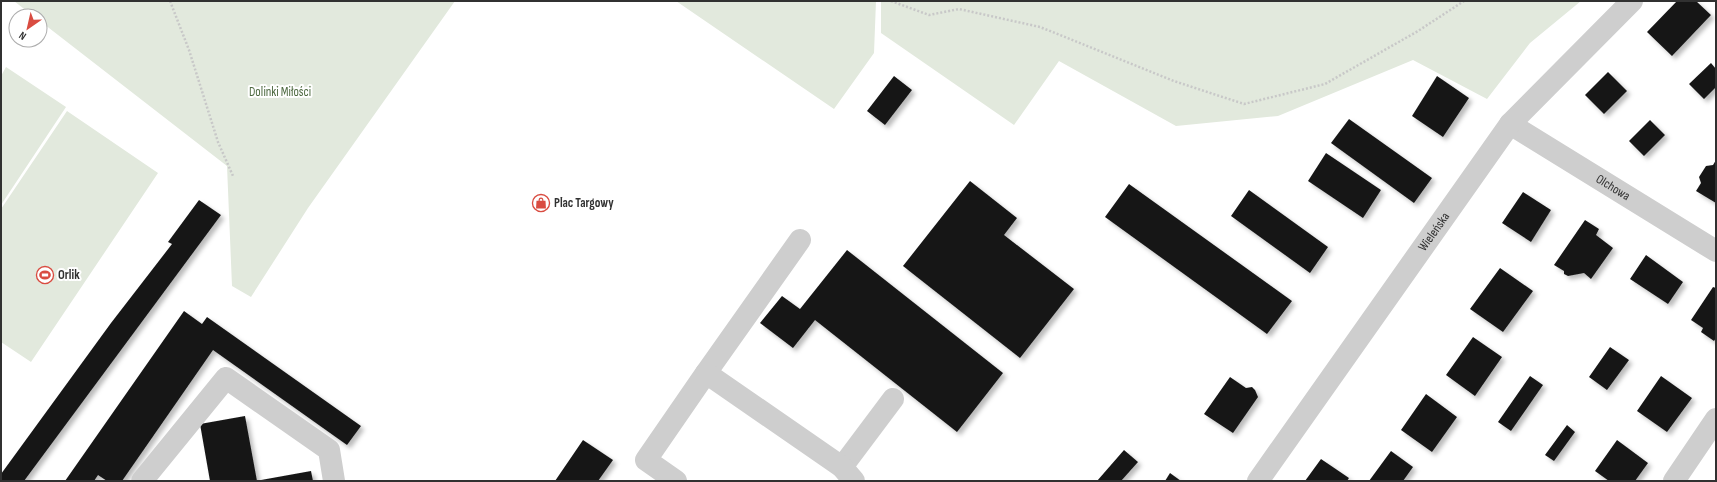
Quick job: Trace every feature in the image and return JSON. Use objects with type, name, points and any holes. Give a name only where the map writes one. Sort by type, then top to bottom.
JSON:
[{"type":"street","name":"Wieleńska","points":[[1258,481],[1510,124],[1632,1]]},
{"type":"street","name":"Olchowa","points":[[1510,124],[1716,251]]},
{"type":"street","points":[[676,481],[646,460],[800,240]]},
{"type":"street","points":[[706,373],[848,474],[893,399]]},
{"type":"street","points":[[142,481],[226,378],[329,450],[334,481]]},
{"type":"street","points":[[1674,481],[1716,419]]},
{"type":"path","points":[[170,1],[189,50],[218,142],[233,176]]},
{"type":"path","points":[[891,1],[929,15],[959,9],[1040,27],[1174,81],[1244,104],[1325,84],[1418,32],[1464,1]]},
{"type":"green space","name":"Dolinki Miłości","points":[[14,1],[455,1],[308,208],[251,297],[232,286],[227,166],[48,27],[48,8],[23,8]]},
{"type":"green space","points":[[676,1],[876,1],[874,53],[834,109]]},
{"type":"green space","points":[[881,1],[1581,1],[1530,43],[1487,99],[1413,60],[1278,116],[1176,126],[1059,61],[1014,125],[881,33]]},
{"type":"green space","points":[[6,67],[66,107],[1,205],[1,76]]},
{"type":"green space","name":"Orlik","points":[[67,111],[158,173],[31,362],[1,342],[1,209]]},
{"type":"building","points":[[1677,1],[1696,1],[1711,15],[1672,56],[1647,32]]},
{"type":"building","points":[[1711,63],[1716,69],[1716,87],[1704,99],[1689,84]]},
{"type":"building","points":[[1608,72],[1627,91],[1604,114],[1585,95]]},
{"type":"building","points":[[894,76],[912,90],[885,125],[867,111]]},
{"type":"building","points":[[1437,76],[1469,98],[1443,137],[1412,116]]},
{"type":"building","points":[[1349,119],[1432,178],[1414,203],[1331,143]]},
{"type":"building","points":[[1650,120],[1665,135],[1644,156],[1629,141]]},
{"type":"building","points":[[1326,153],[1381,190],[1363,218],[1308,181]]},
{"type":"building","points":[[1716,160],[1716,203],[1696,191],[1701,183],[1699,177],[1706,166],[1713,165]]},
{"type":"building","points":[[970,181],[1017,218],[1004,235],[1074,289],[1020,358],[903,266]]},
{"type":"building","points":[[1129,184],[1292,301],[1267,334],[1105,217]]},
{"type":"building","points":[[1249,190],[1328,247],[1310,273],[1231,216]]},
{"type":"building","points":[[1523,192],[1551,210],[1531,242],[1502,223]]},
{"type":"building","points":[[199,200],[221,215],[24,481],[1,481],[1,474],[111,323],[172,244],[168,242]]},
{"type":"building","points":[[1585,220],[1599,229],[1596,235],[1613,248],[1591,279],[1584,273],[1568,276],[1564,274],[1564,271],[1554,265]]},
{"type":"building","points":[[847,250],[1003,373],[957,432],[815,320],[793,348],[760,323],[782,296],[800,309]]},
{"type":"building","points":[[1646,255],[1683,282],[1668,304],[1630,279]]},
{"type":"building","points":[[1500,268],[1533,291],[1503,332],[1470,309]]},
{"type":"building","points":[[1713,287],[1716,288],[1716,338],[1714,341],[1701,332],[1703,328],[1691,320]]},
{"type":"building","points":[[184,311],[202,324],[207,317],[361,426],[347,445],[213,350],[122,481],[107,481],[98,475],[94,481],[65,481]]},
{"type":"building","points":[[1473,337],[1502,357],[1475,396],[1446,375]]},
{"type":"building","points":[[1610,347],[1629,360],[1607,390],[1589,377]]},
{"type":"building","points":[[1530,376],[1543,385],[1511,431],[1498,422]]},
{"type":"building","points":[[1661,376],[1692,398],[1667,432],[1637,411]]},
{"type":"building","points":[[1230,377],[1246,388],[1252,387],[1258,397],[1233,433],[1204,414]]},
{"type":"building","points":[[1426,394],[1457,417],[1432,452],[1401,430]]},
{"type":"building","points":[[245,416],[257,481],[210,481],[200,424]]},
{"type":"building","points":[[1567,425],[1575,432],[1554,461],[1545,455]]},
{"type":"building","points":[[583,440],[613,460],[598,481],[555,481]]},
{"type":"building","points":[[1617,440],[1648,463],[1635,481],[1609,481],[1595,471]]},
{"type":"building","points":[[1124,450],[1138,462],[1121,481],[1097,481]]},
{"type":"building","points":[[1391,451],[1413,467],[1403,481],[1369,481]]},
{"type":"building","points":[[1321,459],[1349,478],[1347,481],[1305,481]]},
{"type":"building","points":[[311,471],[313,481],[261,481],[261,480]]},
{"type":"building","points":[[1170,473],[1181,481],[1165,481]]},
{"type":"place","name":"Plac Targowy","points":[[541,203]]},
{"type":"place","name":"Orlik","points":[[45,275]]}]
